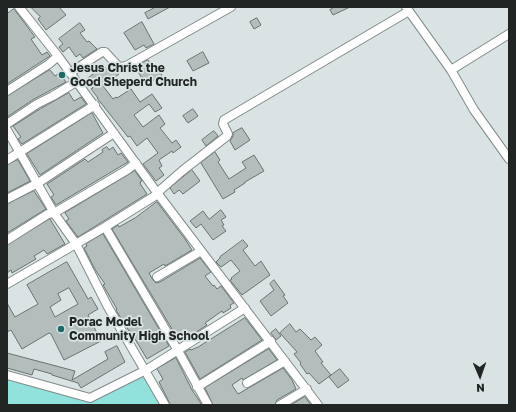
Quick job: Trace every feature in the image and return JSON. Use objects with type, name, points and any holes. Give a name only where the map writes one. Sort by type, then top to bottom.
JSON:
[{"type":"street","points":[[19,7],[95,105],[201,251],[271,341],[318,405]]},
{"type":"street","points":[[70,74],[102,52],[105,52],[118,66],[126,66],[230,7]]},
{"type":"street","points":[[7,284],[105,227],[158,193],[182,171],[227,136],[228,132],[223,124],[224,120],[408,9],[451,70],[474,110],[509,158]]},
{"type":"street","points":[[451,70],[509,34]]},
{"type":"street","points":[[7,91],[49,64],[58,56]]},
{"type":"street","points":[[7,124],[37,104],[76,82]]},
{"type":"street","points":[[7,160],[95,105]]},
{"type":"street","points":[[7,130],[54,213],[76,244],[108,307],[165,405]]},
{"type":"street","points":[[7,199],[38,183],[114,133]]},
{"type":"street","points":[[7,240],[48,214],[54,213],[127,170],[136,163]]},
{"type":"street","points":[[105,227],[177,349],[208,405]]},
{"type":"street","points":[[157,277],[201,251]]},
{"type":"street","points":[[7,375],[88,401],[146,370],[177,349],[245,308]]},
{"type":"street","points":[[197,387],[271,341]]},
{"type":"street","points":[[247,383],[285,361]]},
{"type":"street","points":[[280,405],[307,389]]},
{"type":"shaded area","points":[[146,370],[165,405],[7,405],[7,375],[90,398]]},
{"type":"building","points":[[31,7],[59,7],[66,15],[46,30],[38,19],[40,17]]},
{"type":"building","points":[[156,7],[170,7],[148,19],[145,13]]},
{"type":"building","points":[[335,7],[350,7],[333,15],[330,10]]},
{"type":"building","points":[[14,9],[35,37],[31,39],[42,55],[47,52],[50,56],[7,84],[7,14]]},
{"type":"building","points":[[257,18],[261,25],[254,29],[250,22]]},
{"type":"building","points":[[142,22],[154,44],[146,48],[144,45],[135,50],[124,33]]},
{"type":"building","points":[[80,23],[85,30],[80,33],[87,42],[89,41],[97,49],[83,58],[80,54],[76,57],[69,47],[63,52],[59,47],[63,44],[59,39]]},
{"type":"building","points":[[203,52],[209,63],[193,71],[187,61]]},
{"type":"building","points":[[148,60],[162,75],[146,85],[137,70],[140,68],[138,65]]},
{"type":"building","points":[[104,66],[109,72],[113,69],[119,74],[103,86],[113,99],[131,89],[140,102],[152,94],[162,108],[155,112],[149,104],[134,115],[143,127],[159,115],[165,124],[160,128],[172,143],[176,140],[181,147],[159,160],[162,166],[159,168],[164,175],[156,181],[143,164],[158,153],[147,138],[137,146],[130,136],[128,137],[97,98],[91,89],[93,88],[86,80]]},
{"type":"building","points":[[50,70],[55,76],[62,71],[66,76],[63,78],[66,82],[34,99],[7,117],[7,96]]},
{"type":"building","points":[[69,93],[74,101],[81,97],[86,104],[22,144],[18,139],[21,137],[13,126]]},
{"type":"building","points":[[193,109],[198,116],[188,123],[183,116]]},
{"type":"building","points":[[92,113],[103,133],[40,175],[27,154]]},
{"type":"building","points":[[242,128],[250,140],[235,150],[230,141],[233,133]]},
{"type":"building","points":[[214,131],[218,136],[206,146],[202,140]]},
{"type":"building","points":[[107,147],[109,150],[113,147],[118,155],[121,153],[128,162],[56,205],[51,197],[54,195],[47,184],[85,159],[88,162],[103,152],[102,150]]},
{"type":"building","points":[[215,152],[220,160],[218,162],[229,179],[246,168],[242,162],[254,155],[264,171],[245,182],[234,190],[235,192],[223,199],[201,163]]},
{"type":"building","points":[[18,160],[30,181],[7,193],[7,165]]},
{"type":"building","points":[[192,170],[200,181],[183,194],[179,190],[174,194],[170,188]]},
{"type":"building","points":[[135,171],[142,181],[140,182],[141,185],[147,194],[78,237],[66,221],[69,219],[65,213]]},
{"type":"building","points":[[34,191],[46,209],[7,233],[7,204]]},
{"type":"building","points":[[157,202],[192,250],[165,266],[164,264],[149,273],[153,280],[156,283],[160,282],[200,258],[211,272],[205,276],[217,289],[221,286],[234,303],[230,305],[231,308],[223,313],[222,311],[205,323],[207,325],[187,338],[185,335],[178,339],[112,229],[118,225],[119,227],[135,218]]},
{"type":"building","points":[[221,210],[226,217],[221,220],[224,225],[222,226],[226,231],[213,240],[201,224],[196,228],[190,221],[203,211],[209,219]]},
{"type":"building","points":[[50,219],[65,244],[47,254],[44,250],[34,256],[36,259],[12,273],[11,270],[7,273],[7,245]]},
{"type":"building","points":[[103,234],[169,346],[147,359],[116,310],[117,309],[103,285],[105,284],[96,271],[84,248],[87,246],[86,244]]},
{"type":"building","points":[[243,240],[248,246],[243,250],[255,266],[261,261],[270,275],[242,295],[230,280],[240,271],[231,260],[221,267],[216,262],[220,257]]},
{"type":"building","points":[[67,262],[88,299],[91,297],[98,309],[88,315],[101,341],[64,360],[51,334],[49,333],[22,349],[11,330],[7,332],[7,303],[15,317],[38,304],[27,285]],"holes":[[[69,288],[78,304],[55,317],[50,307],[61,300],[58,294]]]},
{"type":"building","points":[[274,280],[285,295],[283,296],[288,303],[271,316],[260,301],[274,290],[270,284]]},
{"type":"building","points":[[245,318],[262,340],[200,379],[185,352],[198,347]]},
{"type":"building","points":[[290,324],[296,332],[300,329],[311,340],[315,337],[322,345],[315,351],[323,362],[321,363],[331,375],[319,384],[309,373],[307,374],[294,354],[297,352],[280,333]]},
{"type":"building","points":[[276,329],[281,336],[276,340],[271,333]]},
{"type":"building","points":[[117,346],[125,362],[81,388],[78,383],[34,369],[32,375],[7,368],[7,353],[75,371],[72,380],[108,359],[105,352]]},
{"type":"building","points":[[269,349],[277,360],[243,380],[242,378],[232,385],[238,394],[283,368],[292,380],[296,389],[277,400],[275,405],[213,405],[205,388]]},
{"type":"building","points":[[176,358],[192,390],[202,405],[170,404],[159,382],[163,379],[157,369]]},
{"type":"building","points":[[340,369],[349,380],[338,388],[329,377]]},
{"type":"building","points":[[305,397],[311,405],[291,405]]},
{"type":"place","name":"Jesus Christ the Good Sheperd Church","points":[[62,75]]},
{"type":"place","name":"Porac Model Community High School","points":[[61,329]]}]
